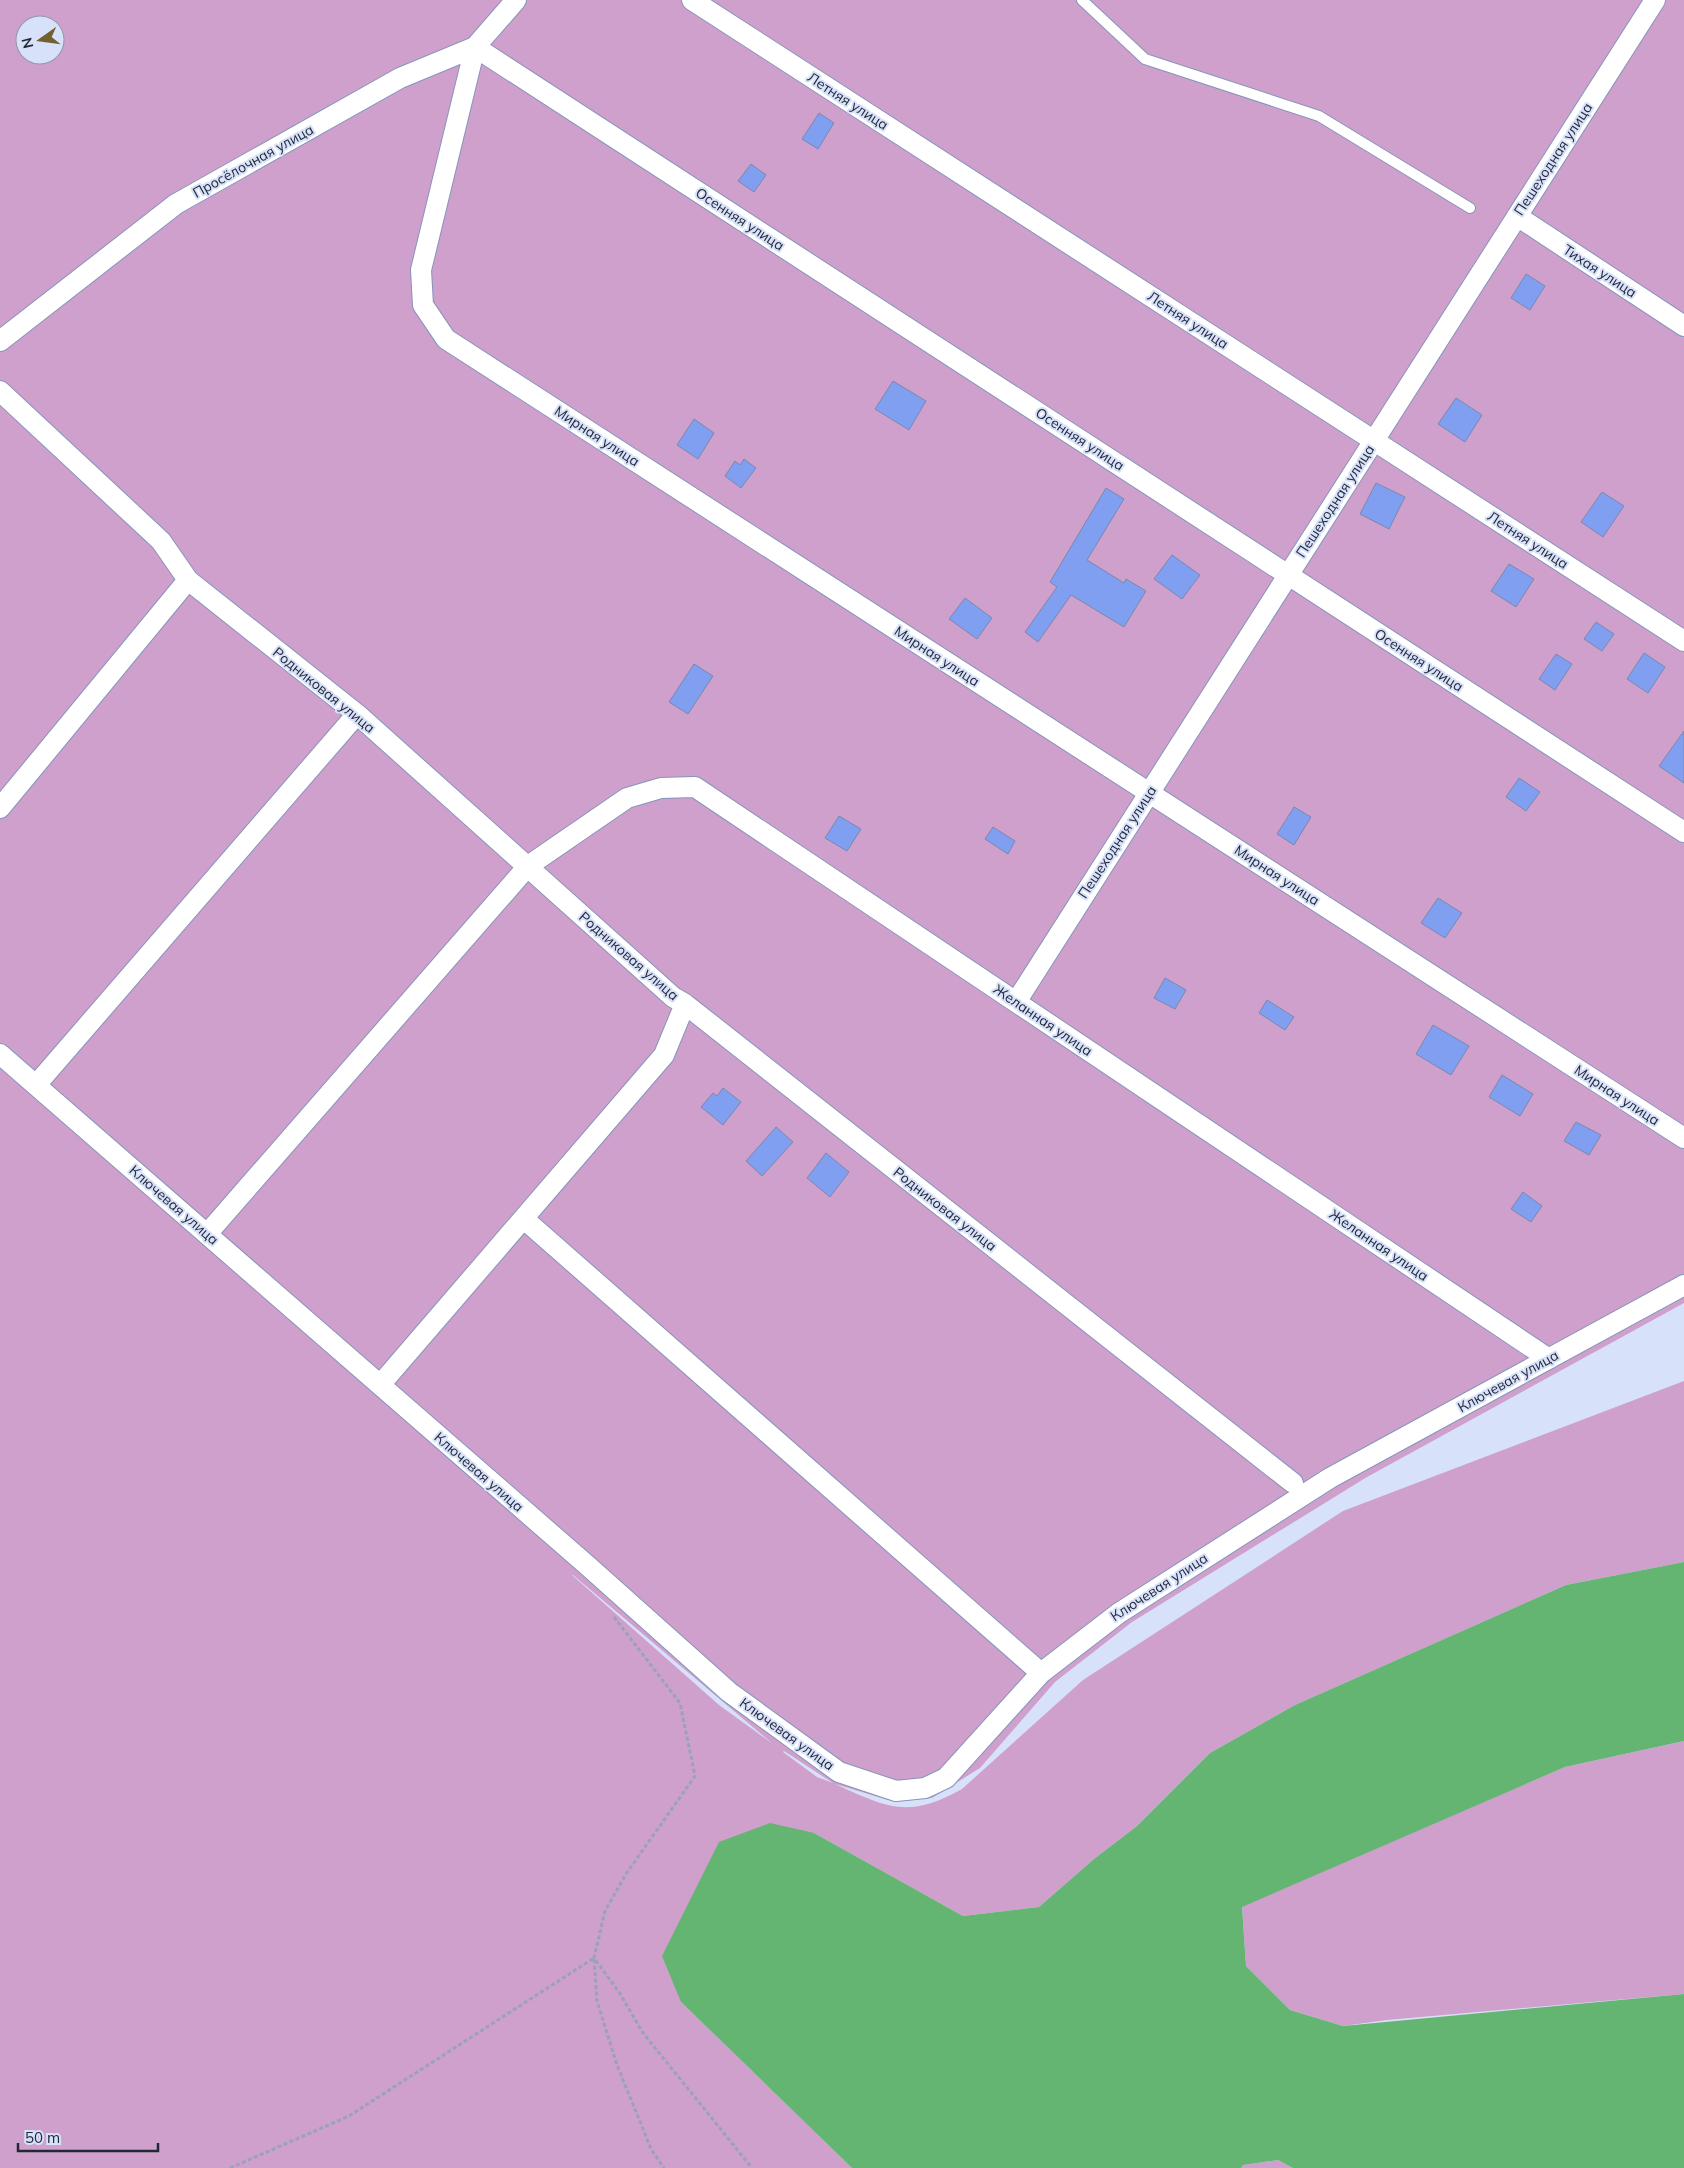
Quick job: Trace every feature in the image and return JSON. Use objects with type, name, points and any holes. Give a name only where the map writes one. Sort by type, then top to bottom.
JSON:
[{"type":"street","name":"Просёлочная улица","points":[[0,341],[176,204],[400,78],[475,47],[516,0]]},
{"type":"street","name":"Летняя улица","points":[[692,0],[1684,641]]},
{"type":"street","name":"Пешеходная улица","points":[[1016,1002],[1655,0]]},
{"type":"street","name":"Осенняя улица","points":[[475,47],[1684,832]]},
{"type":"street","name":"Мирная улица","points":[[475,47],[421,270],[423,306],[446,339],[1684,1138]]},
{"type":"street","name":"Тихая улица","points":[[1517,216],[1684,326]]},
{"type":"street","name":"Родниковая улица","points":[[0,391],[161,541],[188,580],[357,714],[673,997],[685,1004],[1293,1483]]},
{"type":"street","points":[[0,808],[188,580]]},
{"type":"street","points":[[36,1085],[357,714]]},
{"type":"street","name":"Желанная улица","points":[[207,1234],[528,866],[627,798],[661,788],[695,787],[1548,1359]]},
{"type":"street","points":[[380,1385],[664,1055],[685,1004]]},
{"type":"street","name":"Ключевая улица","points":[[0,1054],[729,1692],[839,1772],[896,1791],[925,1788],[946,1778],[1041,1673],[1119,1612],[1330,1478],[1684,1285]]},
{"type":"street","points":[[524,1219],[1041,1673]]},
{"type":"lane","points":[[1082,0],[1145,60],[1320,116],[1470,208]]},
{"type":"path","points":[[609,1610],[680,1703],[695,1776],[626,1874],[605,1911],[594,1958],[597,2001],[618,2065],[652,2150],[664,2168]]},
{"type":"path","points":[[230,2168],[349,2116],[594,1958]]},
{"type":"path","points":[[594,1958],[619,1992],[642,2034],[752,2168]]},
{"type":"shaded area","points":[[0,0],[1684,0],[1684,1303],[1367,1477],[1132,1622],[1055,1682],[980,1768],[932,1798],[888,1800],[835,1784],[870,1799],[898,1807],[927,1804],[962,1789],[1083,1680],[1343,1511],[1684,1381],[1684,1562],[1566,1585],[1295,1705],[1210,1753],[1137,1826],[1094,1859],[1039,1907],[963,1916],[814,1833],[681,2002],[852,2168],[0,2168]],"holes":[[[573,1575],[773,1744],[719,1705]],[[784,1751],[833,1783],[817,1777]]]},
{"type":"shaded area","points":[[1684,1562],[1684,1741],[1565,1767],[1242,1907],[1246,1966],[1290,2010],[1343,2026],[1684,1994],[1684,2168],[1293,2168],[1278,2160],[1243,2165],[1241,2168],[852,2168],[681,2002],[662,1956],[719,1842],[770,1823],[814,1833],[963,1916],[1039,1907],[1094,1859],[1137,1826],[1210,1753],[1295,1705],[1566,1585]]},
{"type":"shaded area","points":[[1684,1741],[1684,1994],[1387,2020],[1343,2026],[1290,2010],[1246,1966],[1242,1906],[1565,1767]]},
{"type":"shaded area","points":[[1278,2160],[1293,2168],[1241,2168],[1243,2165]]},
{"type":"building","points":[[819,113],[834,123],[818,149],[802,139]]},
{"type":"building","points":[[751,164],[766,175],[754,192],[738,181]]},
{"type":"building","points":[[1526,274],[1545,286],[1530,310],[1511,298]]},
{"type":"building","points":[[893,381],[926,401],[909,430],[875,409]]},
{"type":"building","points":[[1456,398],[1482,415],[1465,442],[1438,424]]},
{"type":"building","points":[[694,419],[714,433],[698,459],[677,445]]},
{"type":"building","points":[[744,459],[756,468],[741,488],[725,476],[735,461],[740,465]]},
{"type":"building","points":[[1376,483],[1405,497],[1389,529],[1360,514]]},
{"type":"building","points":[[1106,488],[1124,499],[1087,560],[1124,583],[1126,579],[1146,591],[1124,627],[1071,595],[1038,642],[1025,632],[1057,587],[1050,582]]},
{"type":"building","points":[[1602,492],[1624,506],[1603,537],[1581,522]]},
{"type":"building","points":[[1172,555],[1200,575],[1182,599],[1154,579]]},
{"type":"building","points":[[1509,564],[1534,579],[1516,607],[1491,591]]},
{"type":"building","points":[[965,598],[992,618],[977,639],[949,619]]},
{"type":"building","points":[[1596,622],[1614,634],[1602,651],[1584,639]]},
{"type":"building","points":[[1644,653],[1665,667],[1648,693],[1627,679]]},
{"type":"building","points":[[1556,654],[1572,664],[1555,690],[1539,679]]},
{"type":"building","points":[[694,664],[713,676],[688,714],[669,702]]},
{"type":"building","points":[[1684,731],[1684,783],[1659,766]]},
{"type":"building","points":[[1519,778],[1540,792],[1526,811],[1506,797]]},
{"type":"building","points":[[1294,807],[1311,817],[1294,845],[1277,834]]},
{"type":"building","points":[[839,816],[861,829],[847,851],[825,838]]},
{"type":"building","points":[[993,827],[1015,841],[1008,854],[985,839]]},
{"type":"building","points":[[1438,898],[1462,913],[1445,938],[1421,923]]},
{"type":"building","points":[[1165,978],[1186,990],[1175,1009],[1154,998]]},
{"type":"building","points":[[1267,1000],[1294,1017],[1285,1030],[1259,1013]]},
{"type":"building","points":[[1433,1025],[1469,1046],[1451,1075],[1416,1054]]},
{"type":"building","points":[[1502,1075],[1533,1094],[1520,1116],[1489,1097]]},
{"type":"building","points":[[723,1088],[741,1102],[723,1125],[701,1107],[713,1093],[717,1096]]},
{"type":"building","points":[[1576,1122],[1601,1135],[1589,1155],[1564,1141]]},
{"type":"building","points":[[776,1127],[793,1142],[762,1176],[746,1161]]},
{"type":"building","points":[[826,1153],[849,1172],[830,1197],[807,1178]]},
{"type":"building","points":[[1523,1192],[1542,1206],[1531,1222],[1511,1209]]}]
